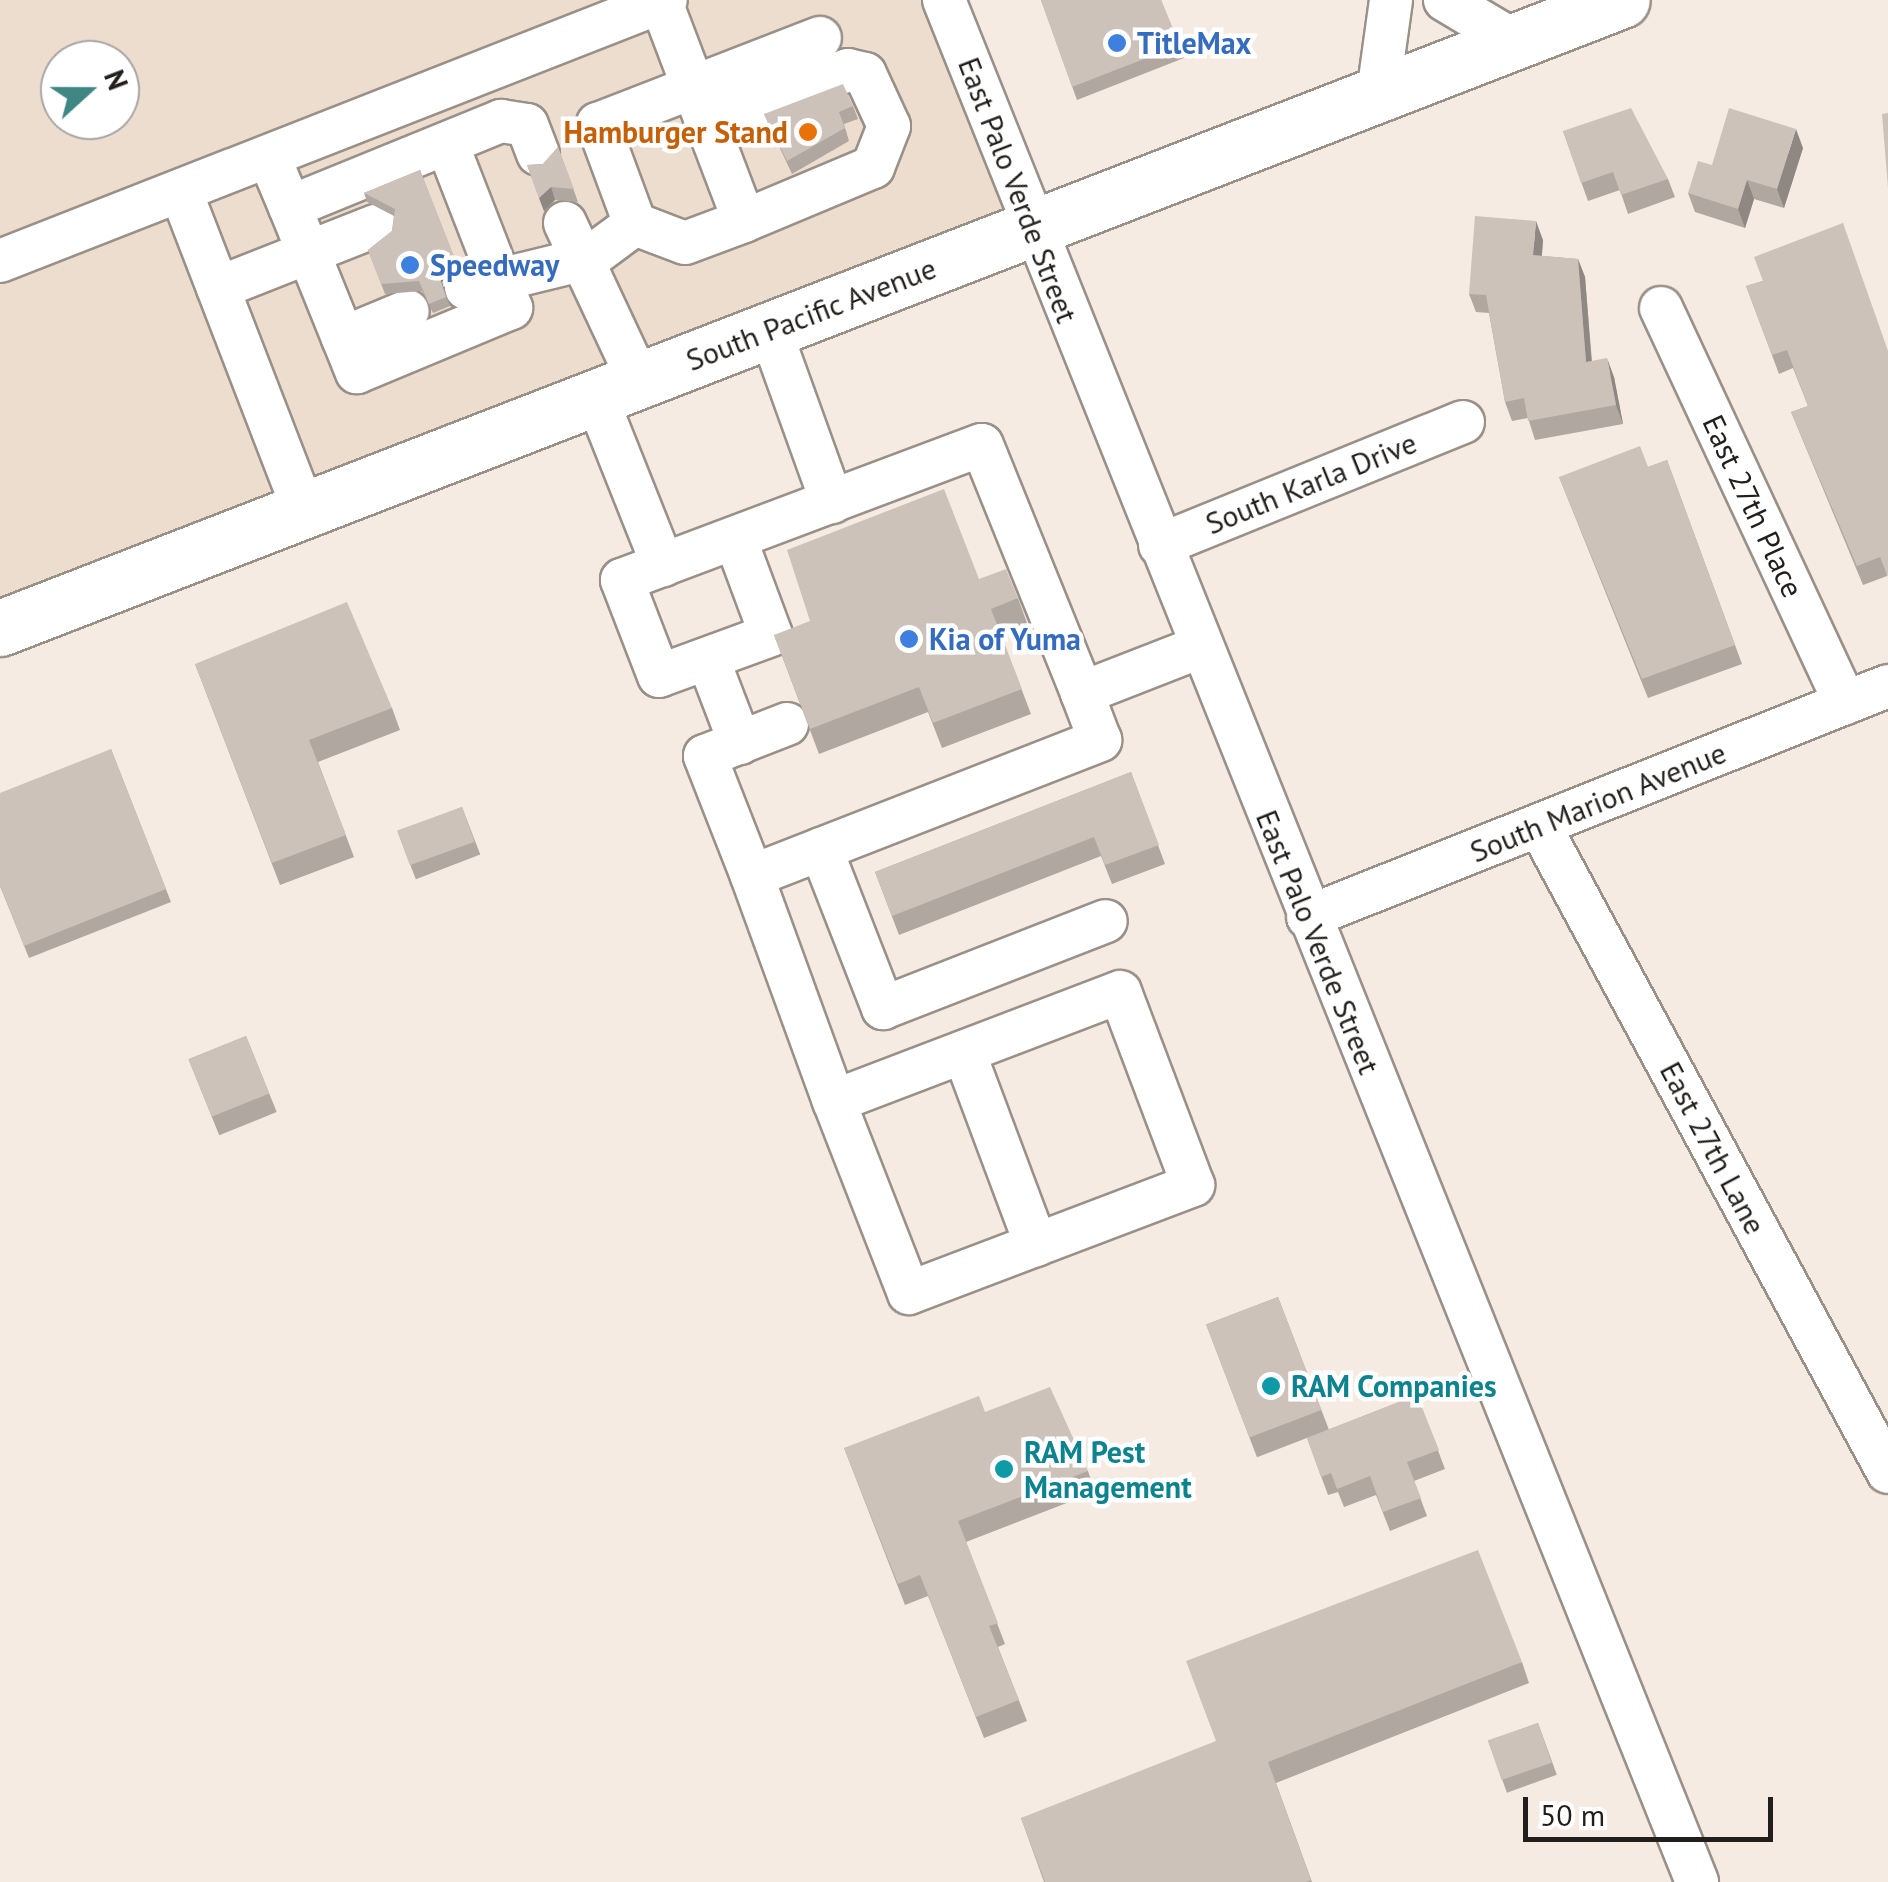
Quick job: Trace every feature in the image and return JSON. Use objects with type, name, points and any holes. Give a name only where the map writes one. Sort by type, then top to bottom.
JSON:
[{"type":"main road","name":"South Pacific Avenue","points":[[0,628],[1622,0]]},
{"type":"street","name":"East Palo Verde Street","points":[[944,0],[1697,1882]]},
{"type":"street","points":[[1378,94],[1391,0]]},
{"type":"street","points":[[1445,0],[1514,42]]},
{"type":"street","points":[[0,261],[663,1],[744,221]]},
{"type":"street","points":[[700,104],[820,38]]},
{"type":"street","points":[[848,70],[865,74],[877,92],[889,126],[874,166],[744,221],[685,243],[635,224],[598,124],[848,70]]},
{"type":"street","points":[[290,207],[500,121],[527,125],[538,154]]},
{"type":"street","points":[[269,157],[356,372],[510,308],[482,282],[449,197],[447,144]]},
{"type":"street","points":[[181,192],[304,510]]},
{"type":"street","points":[[565,223],[589,258],[663,565]]},
{"type":"street","points":[[482,282],[589,258],[635,224]]},
{"type":"street","points":[[218,288],[375,226]]},
{"type":"street","name":"East 27th Place","points":[[1661,308],[1845,703]]},
{"type":"street","points":[[343,338],[408,312]]},
{"type":"street","points":[[770,330],[832,502]]},
{"type":"street","name":"South Karla Drive","points":[[1160,544],[1463,422]]},
{"type":"street","points":[[735,538],[771,635],[659,676],[622,580],[982,445],[1100,740],[752,876]]},
{"type":"street","points":[[1082,693],[1200,647]]},
{"type":"street","points":[[708,659],[740,743]]},
{"type":"street","name":"South Marion Avenue","points":[[1308,917],[1888,686]]},
{"type":"street","points":[[788,724],[705,756],[834,1101],[910,1293],[1194,1185],[1120,992],[834,1101]]},
{"type":"street","name":"East 27th Lane","points":[[1539,825],[1888,1472]]},
{"type":"street","points":[[821,849],[883,1008],[1106,921]]},
{"type":"street","points":[[964,1052],[1036,1244]]},
{"type":"shaded area","points":[[0,0],[944,0],[1032,228],[0,627]]},
{"type":"building","name":"TitleMax","points":[[1041,0],[1161,0],[1180,45],[1072,87]]},
{"type":"building","name":"Hamburger Stand","points":[[843,84],[853,106],[839,112],[845,128],[787,161],[764,114]]},
{"type":"building","points":[[1631,108],[1668,179],[1621,195],[1613,172],[1581,183],[1563,131]]},
{"type":"building","points":[[1729,108],[1796,129],[1777,189],[1747,180],[1738,209],[1688,193],[1698,161],[1712,165]]},
{"type":"building","points":[[1888,113],[1888,188],[1882,114]]},
{"type":"building","points":[[558,147],[574,189],[551,187],[539,198],[527,165],[543,164]]},
{"type":"building","points":[[420,170],[454,256],[438,273],[446,297],[429,304],[419,281],[381,284],[368,250],[392,231],[395,209],[364,193]]},
{"type":"building","points":[[1475,216],[1536,221],[1533,255],[1578,259],[1586,362],[1607,358],[1616,405],[1528,421],[1524,398],[1505,402],[1486,295],[1469,294]]},
{"type":"building","points":[[1843,223],[1888,351],[1888,577],[1880,557],[1857,566],[1791,412],[1808,406],[1787,350],[1772,355],[1746,286],[1763,281],[1754,257]]},
{"type":"building","points":[[1640,446],[1648,467],[1667,460],[1735,645],[1642,679],[1559,477]]},
{"type":"building","name":"Kia of Yuma","points":[[944,489],[979,579],[1006,569],[1018,598],[991,609],[1022,689],[933,723],[919,687],[810,729],[774,635],[810,621],[787,550]]},
{"type":"building","points":[[347,602],[392,708],[309,740],[346,835],[272,863],[195,664]]},
{"type":"building","points":[[111,749],[166,889],[24,946],[0,885],[0,793]]},
{"type":"building","points":[[1131,772],[1159,845],[1105,865],[1094,837],[892,916],[875,872]]},
{"type":"building","points":[[462,807],[475,842],[410,865],[397,831]]},
{"type":"building","points":[[246,1036],[269,1093],[212,1117],[189,1059]]},
{"type":"building","name":"RAM Companies","points":[[1278,1297],[1321,1410],[1249,1438],[1206,1325]]},
{"type":"building","points":[[1050,1387],[1088,1471],[958,1521],[998,1623],[989,1626],[1019,1700],[976,1717],[920,1575],[898,1584],[844,1448],[979,1396],[985,1412]]},
{"type":"building","points":[[1417,1395],[1439,1450],[1407,1462],[1421,1498],[1383,1512],[1370,1476],[1337,1489],[1331,1473],[1321,1477],[1307,1438]]},
{"type":"building","points":[[1478,1550],[1522,1662],[1268,1762],[1311,1880],[1045,1882],[1021,1818],[1216,1741],[1186,1661]]},
{"type":"building","points":[[1538,1723],[1552,1763],[1502,1780],[1488,1740]]},
{"type":"place","name":"TitleMax","points":[[1117,43]]},
{"type":"place","name":"Hamburger Stand","points":[[808,132]]},
{"type":"place","name":"Speedway","points":[[410,265]]},
{"type":"place","name":"Kia of Yuma","points":[[909,639]]},
{"type":"place","name":"RAM Companies","points":[[1271,1386]]},
{"type":"place","name":"RAM Pest Management","points":[[1004,1469]]}]
